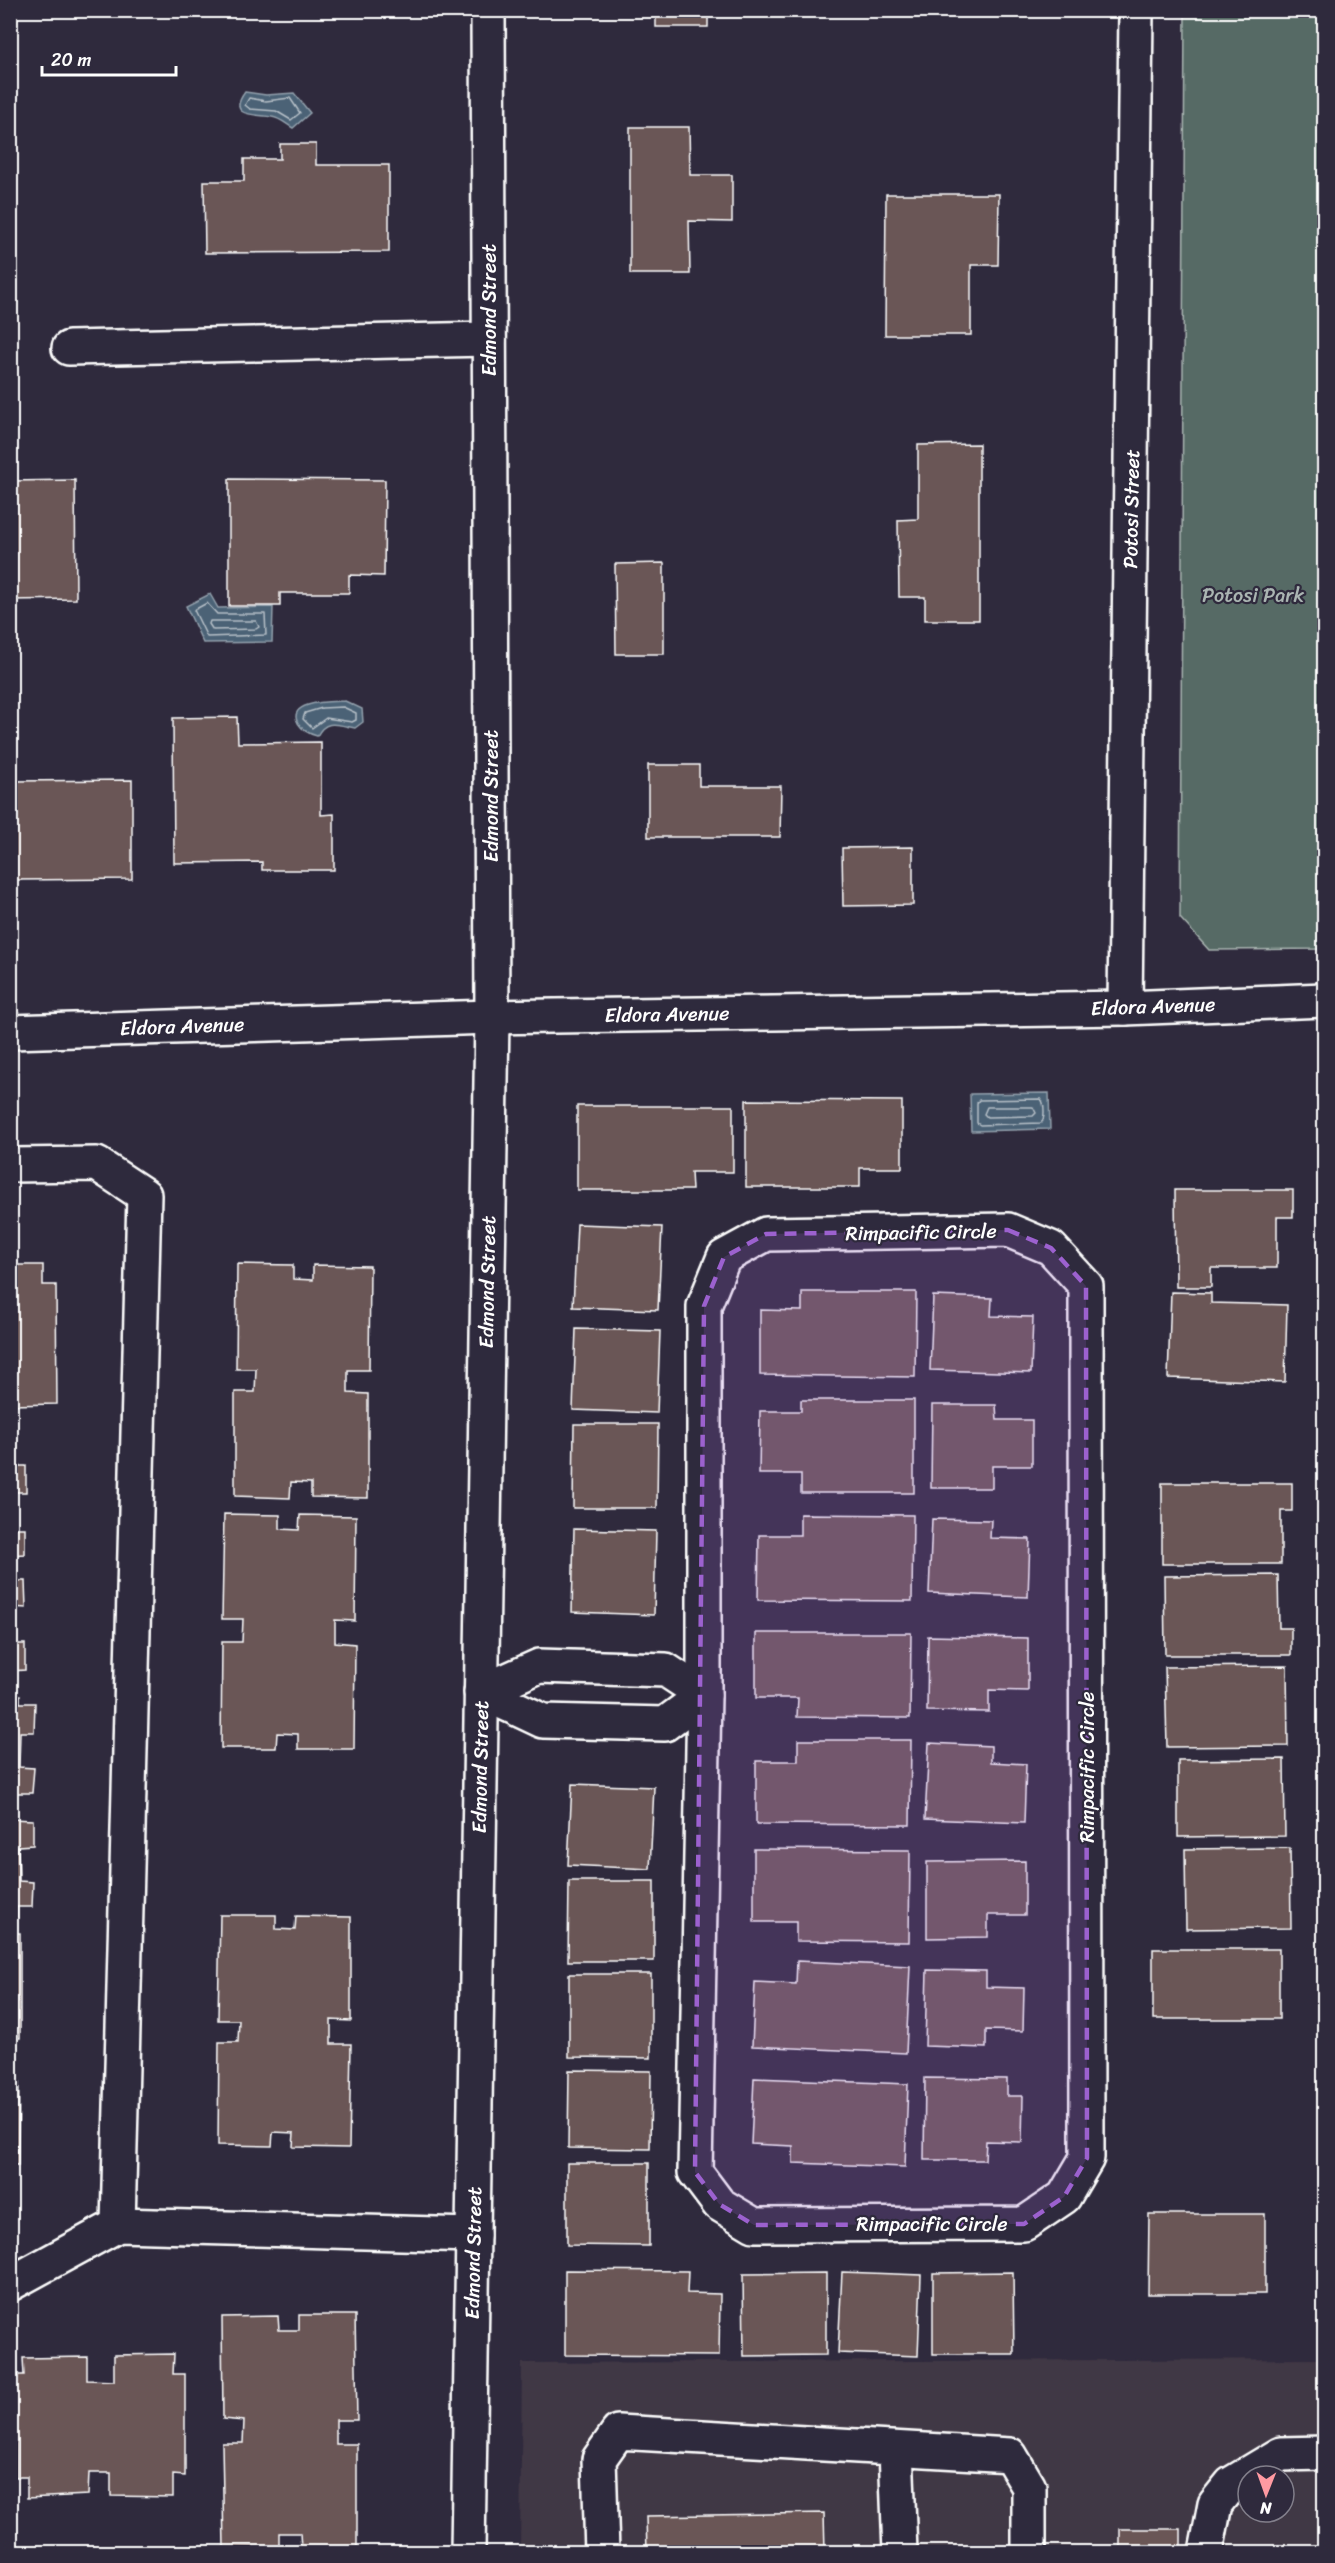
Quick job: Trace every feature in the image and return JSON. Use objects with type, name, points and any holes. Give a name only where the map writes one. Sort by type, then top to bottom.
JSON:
[{"type":"street","name":"Edmond Street","points":[[468,2553],[492,1017],[488,10]]},
{"type":"street","name":"Potosi Street","points":[[1125,1008],[1136,10]]},
{"type":"street","points":[[69,348],[489,339]]},
{"type":"street","name":"Eldora Avenue","points":[[10,1032],[492,1017],[1125,1008],[1324,1000]]},
{"type":"street","points":[[10,1165],[97,1164],[144,1195],[118,2225]]},
{"type":"street","name":"Rimpacific Circle","points":[[1008,1230],[1051,1248],[1086,1286],[1087,2158],[1064,2197],[1024,2224],[754,2225],[719,2204],[695,2172],[704,1695],[704,1306],[724,1257],[766,1234],[1008,1230]]},
{"type":"street","points":[[539,1666],[666,1670],[704,1695],[665,1724],[543,1721],[481,1692],[539,1666]]},
{"type":"street","points":[[10,2284],[118,2225],[473,2235]]},
{"type":"street","points":[[602,2553],[599,2459],[618,2432],[1010,2455],[1029,2487],[1029,2553]]},
{"type":"street","points":[[896,2449],[900,2553]]},
{"type":"street","points":[[1206,2553],[1215,2504],[1231,2484],[1281,2454],[1324,2453]]},
{"type":"highlighted area","points":[[1008,1230],[1051,1248],[1086,1286],[1087,2158],[1064,2197],[1024,2224],[754,2225],[719,2204],[695,2172],[704,1306],[724,1257],[766,1234]]},
{"type":"shaded area","points":[[1324,2359],[1324,2552],[520,2552],[522,2363]]},
{"type":"green space","name":"Potosi Park","points":[[1185,11],[1324,11],[1324,949],[1209,950],[1180,918]]},
{"type":"water","points":[[245,92],[266,95],[294,93],[310,113],[293,128],[275,118],[251,115],[241,111],[239,106]]},
{"type":"water","points":[[210,594],[218,608],[273,607],[272,642],[203,643],[186,606]]},
{"type":"water","points":[[345,701],[362,709],[363,722],[355,728],[338,724],[328,725],[317,736],[306,732],[298,723],[296,715],[304,706]]},
{"type":"water","points":[[1049,1093],[1050,1129],[971,1131],[970,1094]]},
{"type":"building","points":[[656,10],[708,10],[708,27],[656,27]]},
{"type":"building","points":[[630,127],[689,127],[690,175],[732,175],[732,222],[689,221],[690,274],[630,274]]},
{"type":"building","points":[[280,144],[316,144],[316,165],[389,165],[389,252],[205,253],[204,181],[244,181],[244,159],[280,159]]},
{"type":"building","points":[[886,194],[999,194],[998,265],[971,265],[971,335],[885,335]]},
{"type":"building","points":[[979,444],[979,620],[925,620],[925,597],[899,597],[898,520],[918,519],[918,445]]},
{"type":"building","points":[[229,479],[385,480],[384,576],[349,575],[349,593],[280,593],[280,606],[229,606]]},
{"type":"building","points":[[75,480],[76,599],[10,600],[10,481]]},
{"type":"building","points":[[664,563],[664,654],[616,654],[615,564]]},
{"type":"building","points":[[237,717],[238,743],[321,742],[321,815],[334,814],[334,870],[262,870],[262,862],[174,863],[173,718]]},
{"type":"building","points":[[648,765],[699,765],[699,786],[781,786],[780,837],[648,837]]},
{"type":"building","points":[[132,780],[132,879],[14,880],[12,781]]},
{"type":"building","points":[[913,847],[913,905],[843,906],[842,848]]},
{"type":"building","points":[[746,1100],[902,1101],[902,1168],[860,1168],[860,1187],[746,1187]]},
{"type":"building","points":[[577,1106],[733,1106],[733,1172],[691,1172],[692,1190],[577,1190]]},
{"type":"building","points":[[1175,1190],[1293,1190],[1293,1217],[1277,1217],[1277,1268],[1211,1268],[1211,1287],[1176,1287]]},
{"type":"building","points":[[577,1224],[662,1227],[658,1310],[573,1307]]},
{"type":"building","points":[[237,1264],[293,1265],[293,1279],[313,1280],[313,1265],[370,1266],[369,1370],[348,1370],[348,1393],[368,1394],[368,1498],[311,1497],[311,1483],[291,1482],[290,1498],[235,1496],[235,1392],[255,1392],[256,1369],[236,1369]]},
{"type":"building","points":[[17,1265],[43,1265],[43,1285],[56,1285],[57,1404],[10,1405],[10,1267],[17,1267]]},
{"type":"building","points":[[802,1292],[916,1292],[915,1377],[760,1375],[760,1310],[802,1311]]},
{"type":"building","points":[[1171,1292],[1211,1293],[1211,1303],[1287,1305],[1285,1382],[1168,1378]]},
{"type":"building","points":[[933,1296],[992,1298],[991,1316],[1033,1317],[1031,1373],[930,1370]]},
{"type":"building","points":[[576,1329],[660,1331],[657,1413],[573,1410]]},
{"type":"building","points":[[801,1400],[914,1400],[914,1493],[801,1493],[801,1474],[759,1474],[760,1411],[801,1411]]},
{"type":"building","points":[[932,1405],[996,1405],[997,1420],[1032,1420],[1032,1466],[992,1466],[992,1488],[931,1488]]},
{"type":"building","points":[[574,1424],[658,1424],[657,1508],[573,1508]]},
{"type":"building","points":[[10,1457],[13,1457],[12,1466],[26,1466],[26,1492],[12,1492],[11,1528],[25,1528],[25,1554],[10,1555]]},
{"type":"building","points":[[1162,1483],[1292,1483],[1292,1511],[1281,1511],[1281,1564],[1162,1564]]},
{"type":"building","points":[[224,1514],[280,1515],[280,1529],[299,1530],[300,1515],[356,1516],[355,1621],[335,1620],[335,1642],[355,1644],[354,1749],[298,1749],[298,1734],[277,1733],[276,1748],[221,1748],[222,1642],[242,1642],[243,1619],[222,1619]]},
{"type":"building","points":[[800,1514],[913,1515],[912,1601],[758,1600],[759,1535],[800,1535]]},
{"type":"building","points":[[932,1519],[991,1520],[990,1538],[1030,1539],[1028,1597],[929,1593]]},
{"type":"building","points":[[574,1529],[656,1531],[654,1615],[572,1612]]},
{"type":"building","points":[[1278,1575],[1279,1628],[1291,1628],[1291,1655],[1165,1655],[1164,1576]]},
{"type":"building","points":[[10,1581],[25,1581],[26,1608],[12,1607],[12,1644],[25,1644],[25,1670],[11,1671],[11,1678]]},
{"type":"building","points":[[756,1633],[911,1633],[910,1718],[797,1717],[798,1698],[756,1698]]},
{"type":"building","points":[[928,1636],[1028,1638],[1028,1691],[989,1690],[989,1712],[927,1711]]},
{"type":"building","points":[[1287,1666],[1288,1746],[1167,1747],[1165,1667]]},
{"type":"building","points":[[10,1695],[20,1695],[20,1703],[35,1703],[34,1732],[20,1732],[19,1767],[34,1768],[32,1793],[10,1793]]},
{"type":"building","points":[[798,1740],[911,1740],[910,1825],[756,1824],[756,1761],[798,1761]]},
{"type":"building","points":[[929,1743],[991,1746],[991,1762],[1026,1764],[1024,1823],[925,1819]]},
{"type":"building","points":[[1284,1759],[1285,1836],[1178,1837],[1178,1760]]},
{"type":"building","points":[[572,1784],[654,1787],[650,1869],[568,1865]]},
{"type":"building","points":[[10,1819],[33,1820],[33,1845],[18,1846],[19,1881],[33,1882],[32,1907],[17,1907],[17,1917],[10,1917]]},
{"type":"building","points":[[1290,1848],[1291,1928],[1186,1929],[1185,1849]]},
{"type":"building","points":[[754,1849],[910,1850],[909,1942],[796,1941],[796,1922],[754,1922]]},
{"type":"building","points":[[1025,1861],[1025,1915],[988,1915],[988,1937],[927,1938],[927,1862]]},
{"type":"building","points":[[569,1881],[654,1881],[654,1961],[568,1961]]},
{"type":"building","points":[[220,1915],[276,1915],[276,1929],[295,1930],[296,1916],[351,1917],[351,2021],[331,2020],[331,2044],[351,2044],[349,2148],[293,2147],[294,2133],[273,2132],[272,2146],[218,2145],[219,2042],[238,2042],[239,2020],[218,2020]]},
{"type":"building","points":[[10,1933],[20,1933],[20,2038],[10,2038]]},
{"type":"building","points":[[1153,1949],[1279,1949],[1279,2019],[1153,2019]]},
{"type":"building","points":[[797,1961],[910,1966],[906,2053],[752,2046],[755,1982],[796,1984]]},
{"type":"building","points":[[927,1970],[986,1971],[986,1987],[1024,1988],[1023,2031],[986,2030],[986,2048],[925,2046]]},
{"type":"building","points":[[569,1974],[651,1974],[651,2058],[569,2057]]},
{"type":"building","points":[[10,2061],[19,2062],[18,2165],[10,2165]]},
{"type":"building","points":[[569,2070],[651,2071],[650,2149],[568,2148]]},
{"type":"building","points":[[754,2078],[908,2084],[905,2167],[793,2163],[793,2146],[751,2144]]},
{"type":"building","points":[[925,2078],[1007,2079],[1007,2096],[1023,2096],[1022,2142],[986,2141],[985,2160],[924,2160]]},
{"type":"building","points":[[567,2163],[649,2163],[649,2246],[567,2245]]},
{"type":"building","points":[[1149,2214],[1265,2214],[1265,2294],[1148,2294]]},
{"type":"building","points":[[565,2270],[688,2271],[687,2293],[720,2294],[719,2356],[565,2355]]},
{"type":"building","points":[[842,2272],[921,2275],[918,2356],[838,2353]]},
{"type":"building","points":[[1013,2272],[1014,2354],[933,2354],[933,2273]]},
{"type":"building","points":[[826,2273],[826,2355],[744,2356],[743,2274]]},
{"type":"building","points":[[299,2315],[355,2315],[357,2420],[336,2420],[336,2444],[357,2444],[357,2548],[301,2548],[300,2533],[279,2533],[279,2547],[224,2548],[222,2443],[243,2443],[244,2421],[223,2419],[222,2317],[278,2316],[279,2330],[299,2330]]},
{"type":"building","points":[[174,2354],[173,2374],[185,2374],[185,2476],[173,2475],[173,2497],[111,2496],[111,2473],[89,2473],[88,2495],[27,2498],[27,2477],[16,2477],[15,2375],[24,2375],[23,2358],[87,2357],[87,2380],[114,2381],[114,2355]]},
{"type":"building","points":[[10,2450],[12,2450],[13,2528],[10,2528]]},
{"type":"building","points":[[824,2513],[825,2552],[647,2552],[646,2516]]},
{"type":"building","points":[[1120,2529],[1181,2529],[1181,2552],[1120,2552]]}]
